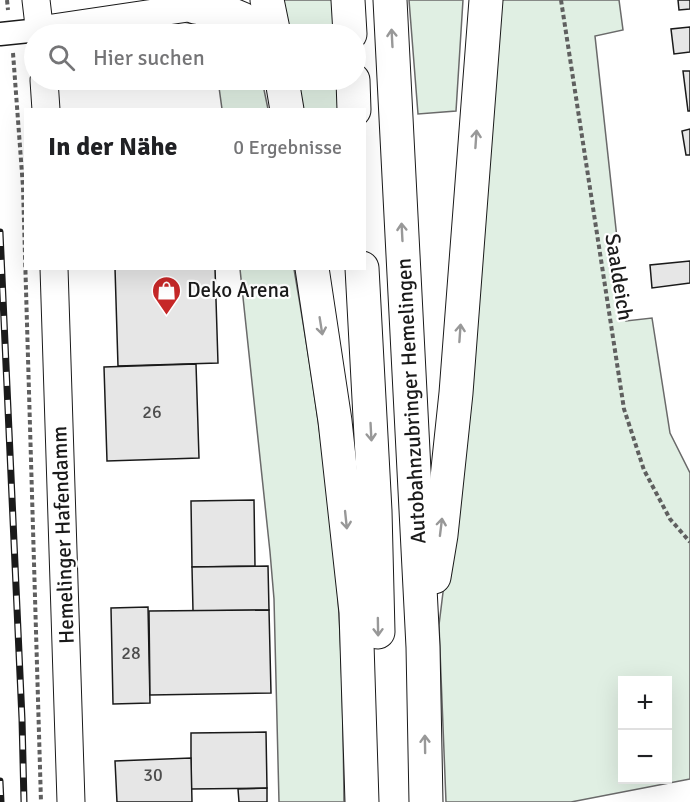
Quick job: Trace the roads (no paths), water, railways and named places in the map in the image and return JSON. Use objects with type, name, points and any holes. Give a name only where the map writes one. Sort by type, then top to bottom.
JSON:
[{"type":"highway","points":[[267,0],[272,24]]},
{"type":"highway","points":[[348,0],[349,24]]},
{"type":"highway","name":"Autobahnzubringer Hemelingen","points":[[390,0],[423,647],[426,802]]},
{"type":"highway","points":[[423,647],[441,535],[456,393],[486,0]]},
{"type":"highway","points":[[200,3],[234,15],[248,24]]},
{"type":"highway","points":[[284,90],[287,108]]},
{"type":"highway","points":[[353,90],[354,108]]},
{"type":"highway","points":[[312,270],[335,421],[356,612],[362,802]]},
{"type":"highway","name":"Autobahnzubringer Hemelingen","points":[[362,270],[375,511],[382,802]]},
{"type":"street","points":[[36,0],[39,24]]},
{"type":"street","points":[[84,24],[200,3]]},
{"type":"street","points":[[6,33],[24,32]]},
{"type":"street","points":[[45,90],[46,108]]},
{"type":"street","name":"Hemelinger Hafendamm","points":[[54,270],[70,802]]},
{"type":"railway","points":[[0,232],[24,802]]},
{"type":"railway","points":[[0,781],[1,802]]},
{"type":"place","name":"Deko Arena","points":[[166,316]]}]
